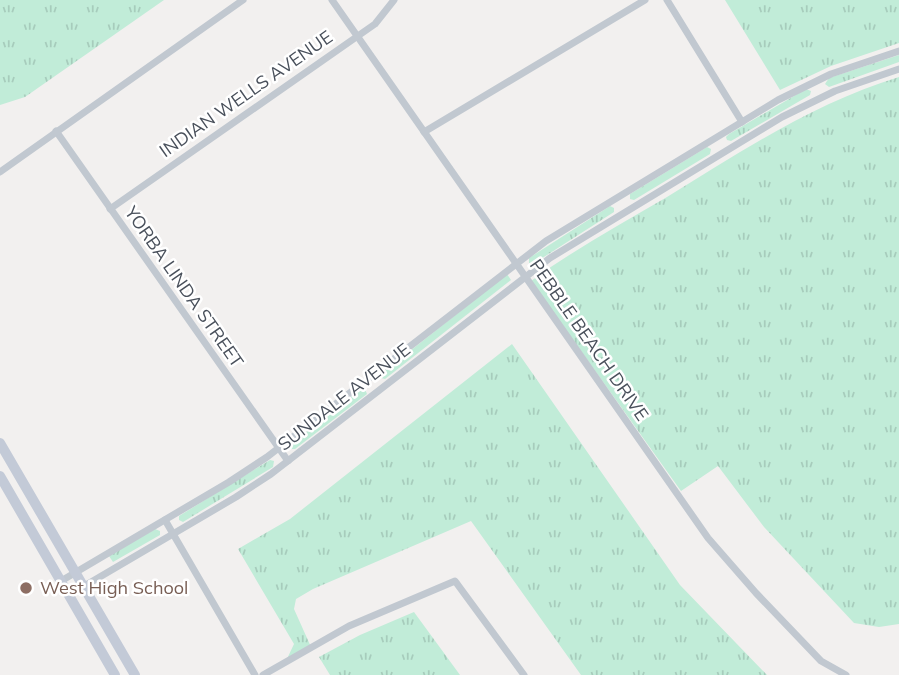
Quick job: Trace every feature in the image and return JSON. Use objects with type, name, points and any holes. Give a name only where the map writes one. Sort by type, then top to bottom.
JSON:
[{"type":"main road","points":[[0,443],[135,675]]},
{"type":"main road","points":[[0,476],[115,675]]},
{"type":"street","points":[[0,172],[243,0]]},
{"type":"street","name":"PEBBLE BEACH DRIVE","points":[[332,0],[708,538],[821,661],[846,675]]},
{"type":"street","name":"INDIAN WELLS AVENUE","points":[[110,209],[357,36],[383,15],[394,0]]},
{"type":"street","points":[[424,132],[645,0]]},
{"type":"street","points":[[667,0],[742,122]]},
{"type":"street","name":"SUNDALE AVENUE","points":[[61,581],[232,480],[278,449],[516,263],[620,196],[742,122],[817,81],[899,51]]},
{"type":"street","name":"SUNDALE AVENUE","points":[[69,595],[236,497],[288,461],[525,276],[629,210],[782,117],[824,96],[899,69]]},
{"type":"street","points":[[817,81],[824,96]]},
{"type":"street","name":"YORBA LINDA STREET","points":[[56,131],[288,461]]},
{"type":"street","points":[[715,138],[724,152]]},
{"type":"street","points":[[620,196],[629,210]]},
{"type":"street","points":[[165,520],[255,675]]},
{"type":"street","points":[[262,675],[349,626],[455,581],[524,675]]},
{"type":"green space","points":[[0,0],[164,0],[25,97],[0,105]]},
{"type":"green space","points":[[725,0],[899,0],[899,43],[831,66],[780,90]]},
{"type":"green space","points":[[899,55],[899,62],[829,87],[825,84],[829,78]]},
{"type":"green space","points":[[899,77],[899,624],[879,627],[854,623],[764,527],[718,466],[681,491],[531,281],[581,247],[779,130],[837,100]]},
{"type":"green space","points":[[806,89],[811,91],[810,95],[731,141],[727,140],[729,134]]},
{"type":"green space","points":[[707,147],[711,149],[710,154],[634,200],[630,199],[630,194]]},
{"type":"green space","points":[[610,206],[614,208],[614,212],[533,264],[529,263],[529,258]]},
{"type":"green space","points":[[507,274],[511,280],[385,379],[381,378],[381,374]]},
{"type":"green space","points":[[512,344],[680,585],[767,675],[581,675],[471,521],[313,589],[296,599],[294,609],[311,647],[286,661],[294,644],[238,549],[290,519]]},
{"type":"green space","points":[[361,389],[365,389],[367,394],[295,449],[291,449],[291,444]]},
{"type":"green space","points":[[270,460],[274,461],[273,467],[183,522],[179,520],[179,516]]},
{"type":"green space","points":[[155,529],[160,531],[160,535],[113,562],[109,556]]},
{"type":"green space","points":[[414,612],[460,675],[330,675],[319,657],[360,635]]},
{"type":"place","name":"West High School","points":[[26,588]]}]
